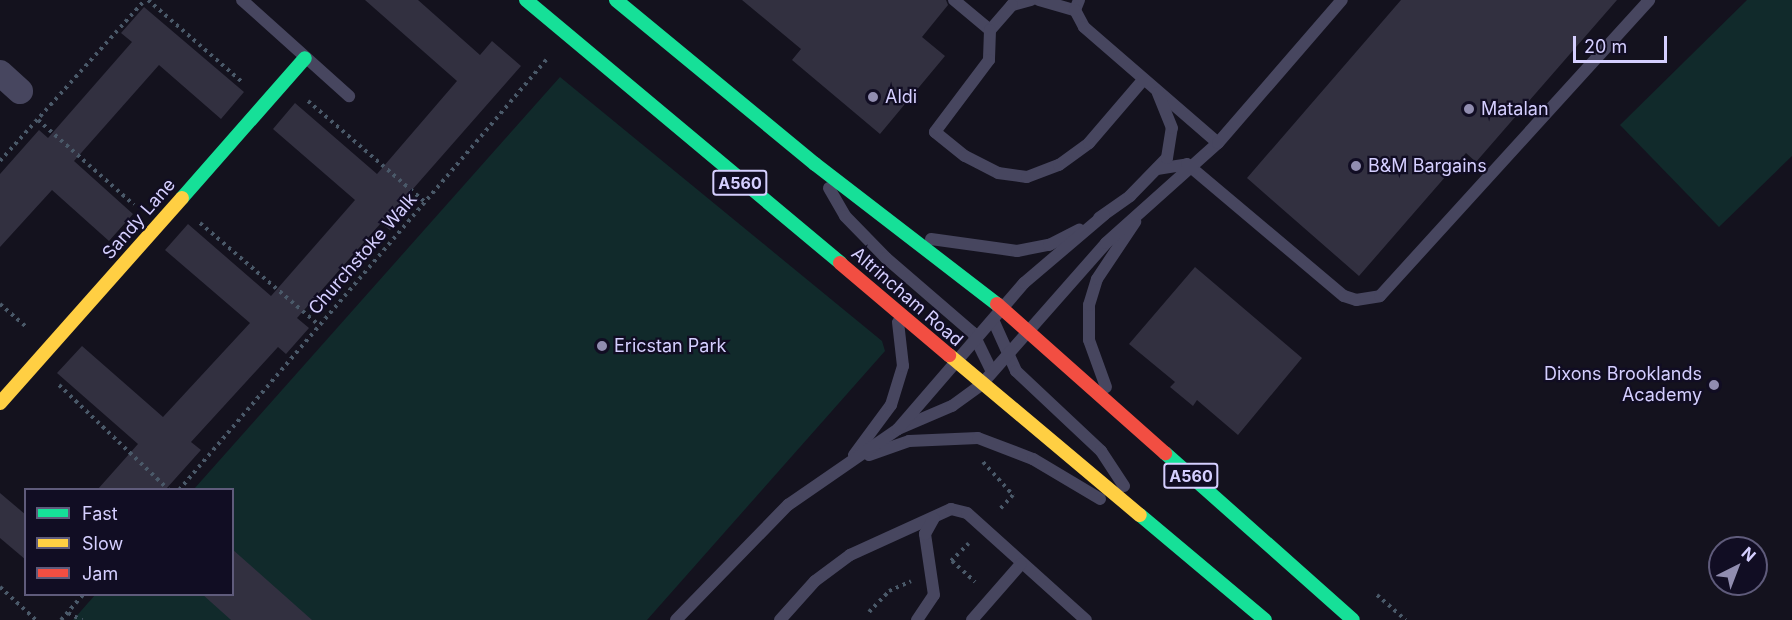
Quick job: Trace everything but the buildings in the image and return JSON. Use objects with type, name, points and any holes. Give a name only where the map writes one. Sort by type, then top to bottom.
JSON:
[{"type":"main road","name":"Altrincham Road","points":[[526,0],[894,308],[981,385],[1265,620]]},
{"type":"main road","name":"A560","points":[[616,0],[815,164],[1003,309],[1353,620]]},
{"type":"main road","name":"Sandy Lane","points":[[0,403],[37,364],[156,225],[305,58]]},
{"type":"street","points":[[0,74],[20,91]]},
{"type":"lane","points":[[242,0],[349,96]]},
{"type":"lane","points":[[954,0],[990,30]]},
{"type":"lane","points":[[1031,0],[1012,5],[990,30],[989,60],[935,132],[965,156],[998,173],[1027,177],[1059,165],[1089,143],[1143,80]]},
{"type":"lane","points":[[1039,0],[1077,5],[1084,27],[1218,143]]},
{"type":"lane","points":[[676,620],[767,525],[848,463],[898,429],[952,406],[981,385],[1029,332],[1056,295],[1144,209],[1218,143],[1342,0]]},
{"type":"lane","points":[[1158,169],[1180,162],[1192,168],[1344,296],[1356,300],[1380,296],[1649,0]]},
{"type":"lane","points":[[898,429],[994,322],[1024,283],[1158,169],[1173,141],[1170,117],[1158,93]]},
{"type":"lane","points":[[815,164],[845,216],[978,340],[992,372]]},
{"type":"lane","points":[[1113,405],[1089,340],[1089,305],[1097,279],[1144,209]]},
{"type":"lane","points":[[906,233],[948,244],[1017,251],[1049,245],[1104,215]]},
{"type":"lane","points":[[848,463],[891,405],[901,372],[894,308]]},
{"type":"lane","points":[[994,322],[1016,371],[1101,451],[1151,527]]},
{"type":"lane","points":[[848,463],[909,441],[978,438],[1033,459],[1151,527]]},
{"type":"lane","points":[[780,620],[815,581],[850,555],[951,509],[967,513],[1021,564],[1086,620]]},
{"type":"lane","points":[[917,620],[934,595],[926,534],[934,518]]},
{"type":"lane","points":[[972,620],[1021,564]]},
{"type":"lane","points":[[793,606],[793,620]]},
{"type":"path","points":[[0,162],[146,0],[266,103]]},
{"type":"path","name":"Churchstoke Walk","points":[[180,488],[426,203],[567,35]]},
{"type":"path","points":[[285,80],[426,203]]},
{"type":"path","points":[[38,120],[156,225]]},
{"type":"path","points":[[177,202],[319,325]]},
{"type":"path","points":[[37,364],[168,488]]},
{"type":"path","points":[[978,438],[984,467],[1013,495],[995,515]]},
{"type":"path","points":[[945,567],[971,541]]},
{"type":"path","points":[[951,561],[978,585]]},
{"type":"path","points":[[869,612],[889,591],[917,578]]},
{"type":"path","points":[[0,587],[36,620]]},
{"type":"path","points":[[61,620],[82,596]]},
{"type":"path","points":[[68,613],[82,620]]},
{"type":"green space","points":[[1747,0],[1792,0],[1792,156],[1719,227],[1620,125]]},
{"type":"green space","name":"Ericstan Park","points":[[560,77],[882,341],[885,351],[647,620],[73,620],[94,596],[234,596],[234,488],[195,488]]},
{"type":"traffic: fast","points":[[526,0],[840,263]]},
{"type":"traffic: fast","points":[[616,0],[815,164],[997,304]]},
{"type":"traffic: fast","points":[[182,198],[305,58]]},
{"type":"traffic: fast","points":[[1165,453],[1353,620]]},
{"type":"traffic: fast","points":[[1140,515],[1265,620]]},
{"type":"traffic: slow","points":[[0,403],[182,198]]},
{"type":"traffic: slow","points":[[949,355],[1140,515]]},
{"type":"traffic: jam","points":[[840,263],[949,355]]},
{"type":"traffic: jam","points":[[997,304],[1165,453]]},
{"type":"place","name":"Aldi","points":[[873,97]]},
{"type":"place","name":"Matalan","points":[[1469,109]]},
{"type":"place","name":"B&M Bargains","points":[[1356,166]]},
{"type":"place","name":"Ericstan Park","points":[[602,346]]},
{"type":"place","name":"Dixons Brooklands Academy","points":[[1714,385]]}]
